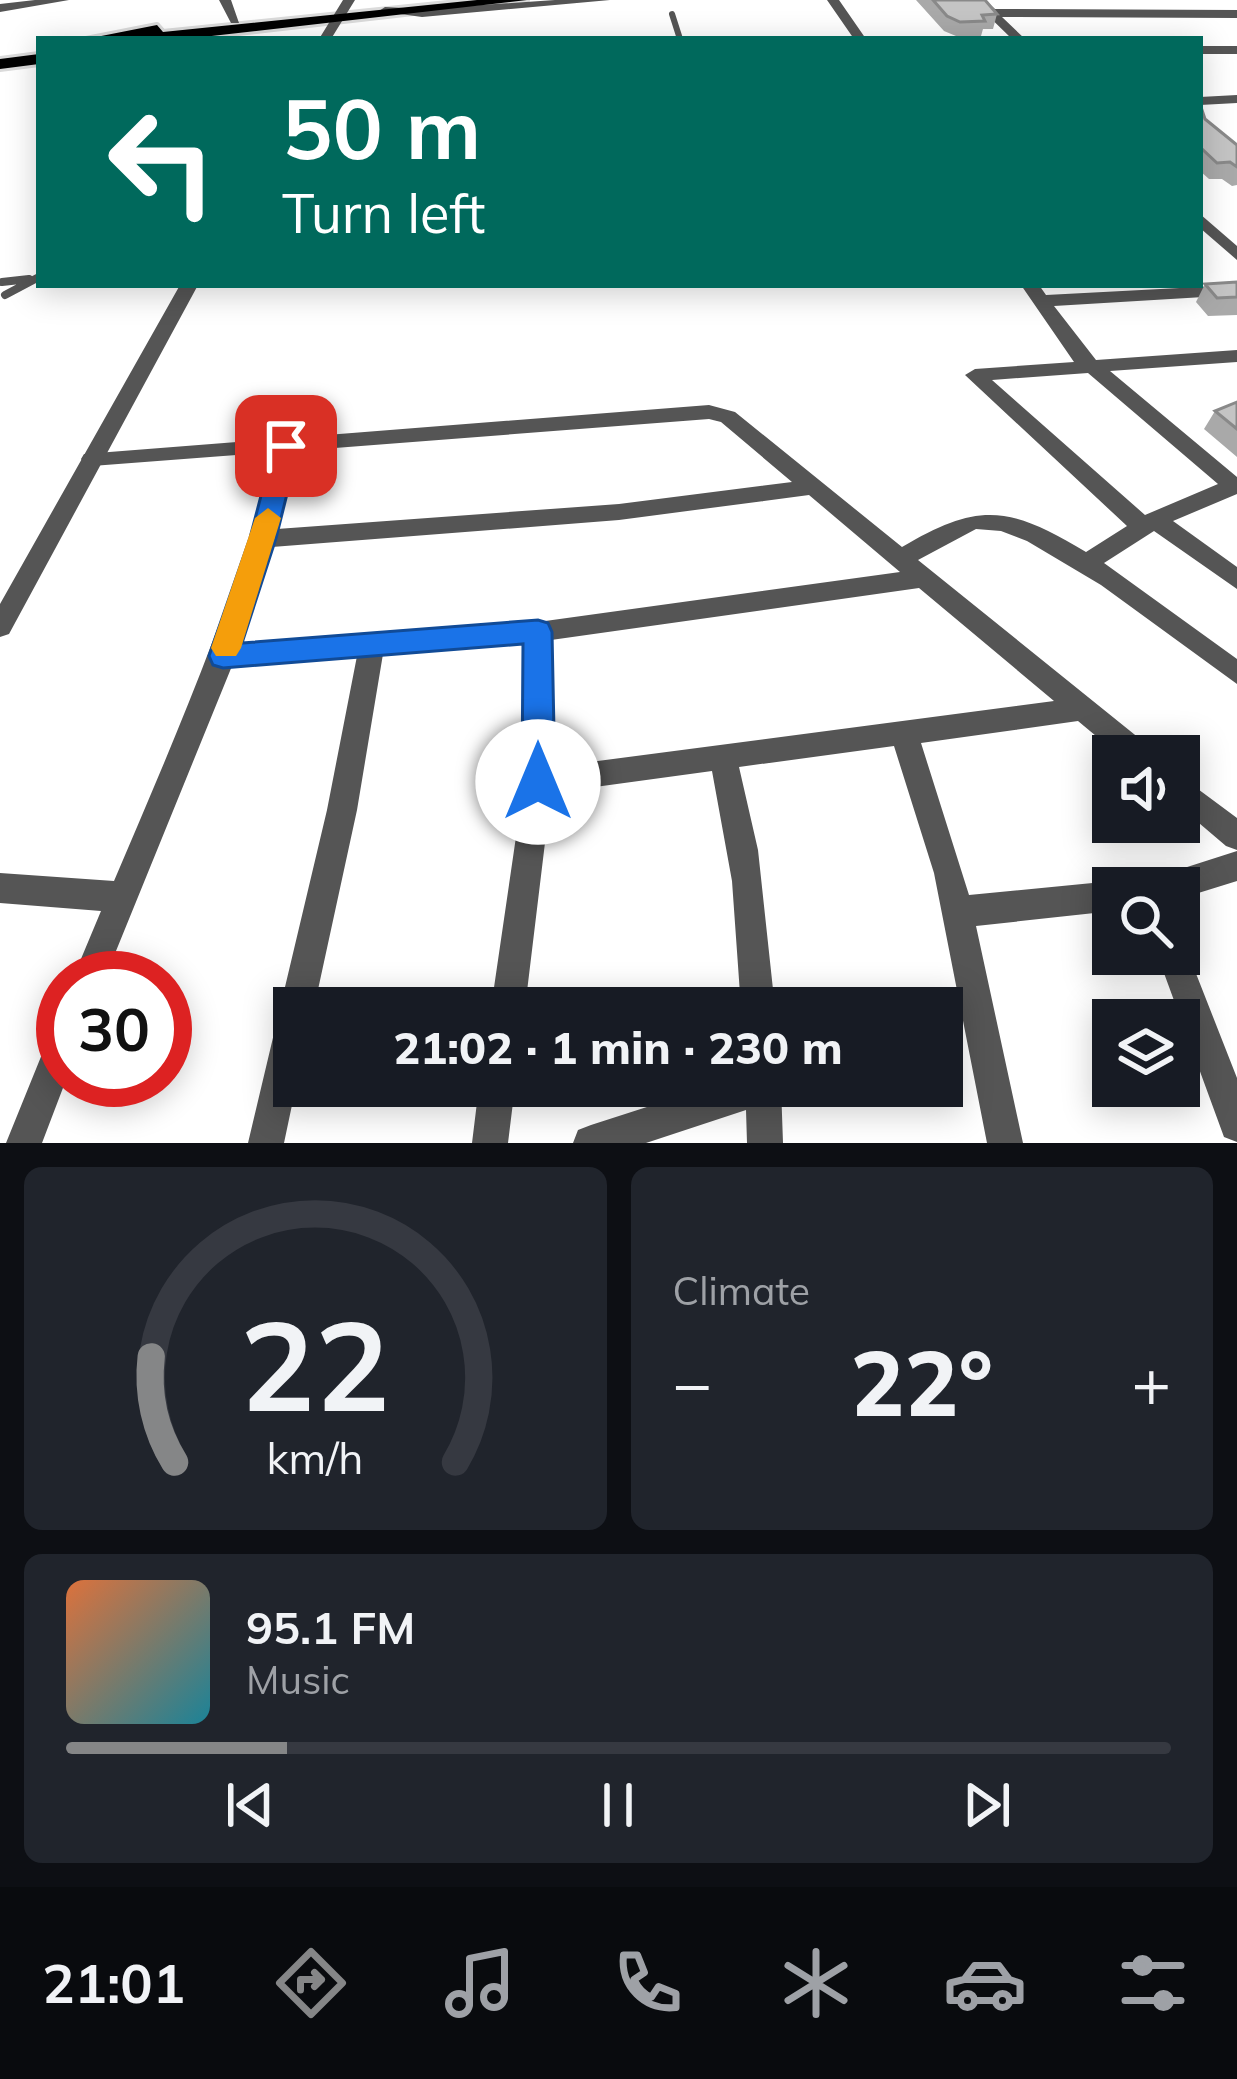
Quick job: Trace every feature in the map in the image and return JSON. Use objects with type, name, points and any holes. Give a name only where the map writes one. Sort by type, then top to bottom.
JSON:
[{"type":"main road","points":[[116,36],[443,0]]},
{"type":"main road","points":[[165,36],[281,22],[343,8],[382,11],[520,0]]},
{"type":"main road","points":[[208,36],[272,28],[281,22]]},
{"type":"main road","points":[[0,58],[36,53]]},
{"type":"street","points":[[0,8],[63,0]]},
{"type":"street","points":[[225,0],[235,20]]},
{"type":"street","points":[[382,11],[422,13],[604,0]]},
{"type":"street","points":[[833,0],[858,36]]},
{"type":"street","points":[[978,0],[1016,36]]},
{"type":"street","points":[[327,36],[343,8]]},
{"type":"street","points":[[992,13],[1237,14]]},
{"type":"street","points":[[1203,50],[1237,50]]},
{"type":"street","points":[[1203,101],[1237,99]]},
{"type":"street","points":[[1203,222],[1237,255]]},
{"type":"street","points":[[2,619],[187,288]]},
{"type":"street","points":[[1035,293],[1237,290]]},
{"type":"street","points":[[1035,293],[1088,365],[1235,486],[1149,523],[1086,563]]},
{"type":"street","points":[[1237,356],[975,375],[1149,523],[1237,580]]},
{"type":"street","points":[[92,459],[710,412],[728,417],[1115,735]]},
{"type":"street","points":[[100,951],[223,656],[263,538],[286,446]]},
{"type":"street","points":[[263,538],[619,512],[813,487]]},
{"type":"street","points":[[901,559],[969,522],[1000,519],[1086,563],[1237,673]]},
{"type":"street","points":[[223,656],[538,632],[925,578]]},
{"type":"street","points":[[511,987],[538,782],[538,632]]},
{"type":"street","points":[[301,987],[342,810],[372,644]]},
{"type":"street","points":[[538,782],[1083,709]]},
{"type":"street","points":[[904,733],[958,912],[1005,1143]]},
{"type":"street","points":[[722,757],[738,808],[747,865],[756,987]]},
{"type":"street","points":[[1200,805],[1237,836]]},
{"type":"street","points":[[1200,878],[1237,866]]},
{"type":"street","points":[[0,888],[121,897]]},
{"type":"street","points":[[958,912],[1092,898]]},
{"type":"street","points":[[1181,975],[1237,1124]]},
{"type":"street","points":[[24,1143],[38,1107]]},
{"type":"street","points":[[266,1143],[274,1107]]},
{"type":"street","points":[[490,1143],[494,1107]]},
{"type":"street","points":[[591,1143],[700,1107]]},
{"type":"street","points":[[764,1107],[765,1143]]},
{"type":"lane","points":[[672,14],[679,36]]},
{"type":"lane","points":[[1,282],[36,277]]},
{"type":"lane","points":[[2,296],[36,278]]},
{"type":"lane","points":[[1,282],[10,285],[2,296]]},
{"type":"building","points":[[933,0],[985,0],[997,14],[982,15],[985,21],[960,22]]},
{"type":"building","points":[[1203,113],[1237,145],[1237,167],[1217,163],[1203,150]]},
{"type":"building","points":[[1237,282],[1237,297],[1217,298],[1205,284]]},
{"type":"building","points":[[1237,402],[1237,429],[1215,411]]},
{"type":"slow traffic","points":[[226,648],[268,518]]},
{"type":"route","points":[[286,446],[263,538],[223,656],[538,632],[538,782]]}]
